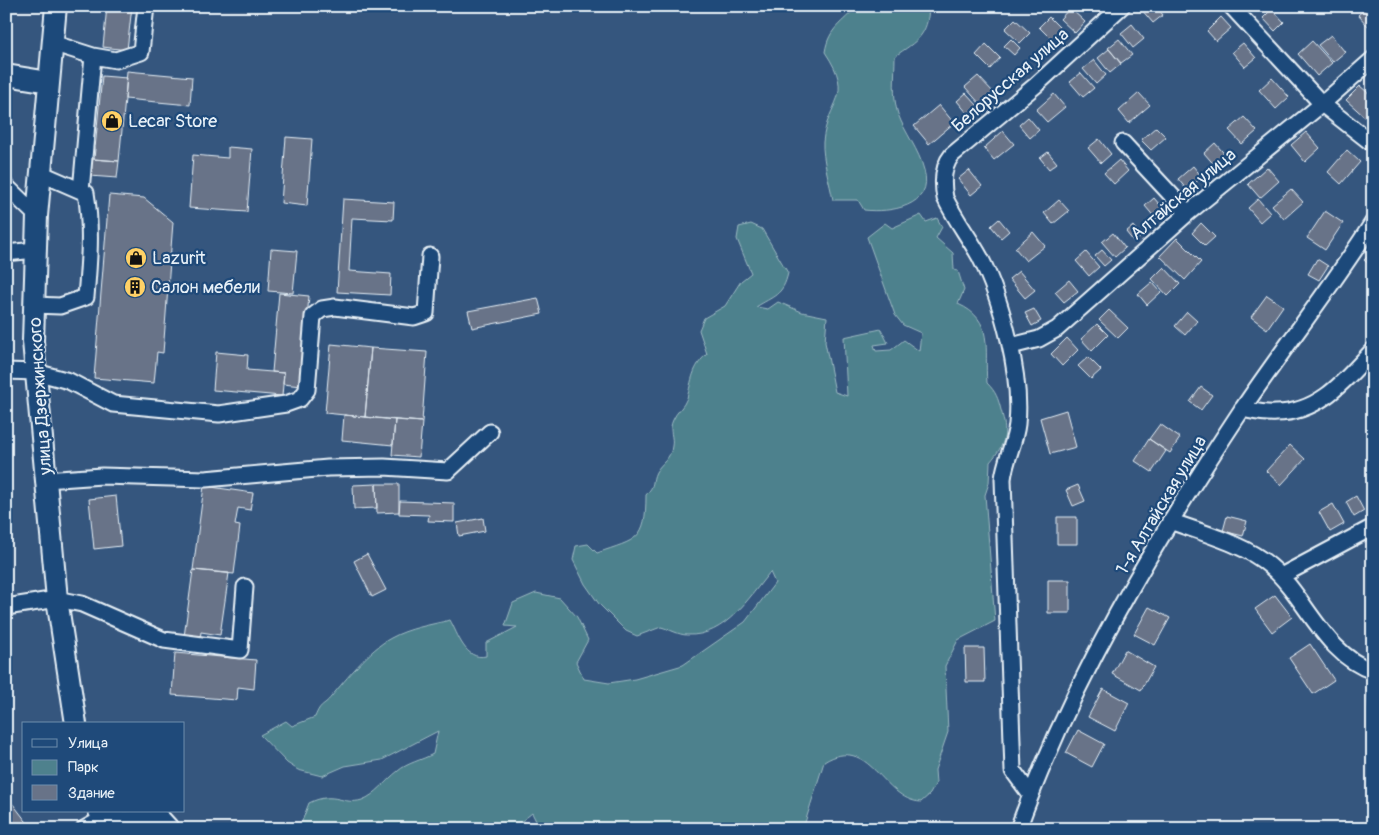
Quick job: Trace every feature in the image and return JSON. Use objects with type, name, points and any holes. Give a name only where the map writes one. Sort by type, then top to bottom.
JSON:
[{"type":"main road","name":"улица Дзержинского","points":[[56,6],[37,216],[33,341],[57,599],[76,722]]},
{"type":"main road","points":[[6,75],[49,82]]},
{"type":"street","points":[[52,43],[93,56],[116,60],[141,52],[146,6]]},
{"type":"street","name":"Белорусская улица","points":[[1011,346],[986,271],[945,198],[943,180],[946,162],[1036,85],[1122,6]]},
{"type":"street","points":[[1232,6],[1322,104],[1373,144]]},
{"type":"street","points":[[81,191],[93,56]]},
{"type":"street","name":"Алтайская улица","points":[[1011,346],[1039,339],[1057,329],[1188,212],[1322,104],[1373,59]]},
{"type":"street","points":[[1123,143],[1188,212]]},
{"type":"street","points":[[34,305],[60,306],[86,297],[90,219],[86,194],[40,173]]},
{"type":"street","points":[[6,186],[37,216]]},
{"type":"street","name":"1-я Алтайская улица","points":[[1018,829],[1030,794],[1069,707],[1170,521],[1242,409],[1373,222]]},
{"type":"street","points":[[6,252],[35,250]]},
{"type":"street","points":[[6,371],[36,372],[69,381],[113,404],[139,408],[219,414],[286,404],[300,399],[307,390],[313,316],[322,310],[335,307],[414,317],[426,313],[430,256]]},
{"type":"street","points":[[1011,346],[1018,412],[1017,426],[1003,479],[1006,612],[1013,772],[1030,794]]},
{"type":"street","points":[[1242,409],[1276,414],[1316,403],[1332,394],[1373,350]]},
{"type":"street","points":[[46,480],[102,476],[205,479],[328,468],[448,471],[490,432]]},
{"type":"street","points":[[1170,521],[1244,550],[1263,561],[1281,576],[1316,626],[1360,666],[1373,671]]},
{"type":"street","points":[[1281,576],[1373,527]]},
{"type":"street","points":[[6,607],[57,599],[82,604],[164,640],[240,650],[245,587]]},
{"type":"street","points":[[84,829],[102,820],[162,818],[172,829]]},
{"type":"green space","points":[[857,6],[929,6],[924,31],[920,37],[895,56],[894,93],[896,107],[922,163],[926,182],[923,192],[916,200],[908,205],[897,208],[874,211],[864,210],[858,200],[833,200],[825,163],[823,142],[829,117],[839,90],[834,67],[825,52],[833,31]]},
{"type":"green space","points":[[921,215],[926,222],[937,218],[942,227],[936,238],[953,253],[954,270],[958,271],[964,290],[958,304],[978,318],[983,327],[986,347],[987,383],[993,389],[998,399],[1005,432],[1002,444],[990,462],[989,483],[985,495],[995,621],[958,640],[945,666],[948,732],[935,770],[936,783],[930,794],[921,802],[908,799],[896,791],[865,761],[853,756],[840,755],[824,762],[803,829],[540,829],[532,813],[522,821],[520,829],[377,829],[379,821],[368,829],[299,829],[309,803],[326,798],[349,801],[362,800],[376,791],[402,768],[433,754],[438,731],[382,760],[345,766],[322,776],[298,770],[287,763],[260,735],[286,721],[292,726],[315,717],[321,707],[351,673],[375,649],[391,638],[420,627],[450,620],[459,639],[467,650],[479,656],[486,656],[486,643],[517,627],[505,626],[513,603],[536,593],[560,598],[577,617],[588,640],[576,662],[584,679],[609,683],[635,679],[683,665],[745,622],[775,583],[770,572],[735,614],[713,630],[701,634],[687,635],[661,627],[637,636],[626,631],[599,604],[585,584],[573,560],[576,546],[588,544],[597,553],[630,541],[641,530],[646,510],[646,495],[652,486],[656,472],[668,458],[671,450],[671,430],[674,417],[686,401],[695,369],[707,354],[699,330],[704,318],[725,306],[741,281],[751,273],[737,239],[739,227],[751,224],[762,229],[788,273],[780,291],[756,307],[768,309],[778,302],[802,312],[827,317],[825,342],[835,392],[847,396],[844,337],[881,329],[888,343],[874,345],[876,351],[891,350],[904,340],[919,351],[921,333],[903,325],[895,315],[867,237],[885,223],[892,228]]},
{"type":"building","points":[[107,6],[132,6],[127,50],[103,47]]},
{"type":"building","points":[[1144,6],[1156,6],[1163,15],[1153,23],[1141,9]]},
{"type":"building","points":[[1368,6],[1373,6],[1373,23],[1369,27],[1358,15]]},
{"type":"building","points":[[1070,8],[1085,22],[1075,33],[1060,19]]},
{"type":"building","points":[[1272,9],[1284,22],[1275,31],[1263,18]]},
{"type":"building","points":[[1049,17],[1063,31],[1053,41],[1039,27]]},
{"type":"building","points":[[1221,17],[1231,28],[1216,41],[1207,31]]},
{"type":"building","points":[[1015,19],[1030,33],[1020,43],[1005,29]]},
{"type":"building","points":[[1132,24],[1144,39],[1133,48],[1121,33]]},
{"type":"building","points":[[1331,35],[1345,52],[1333,62],[1318,45]]},
{"type":"building","points":[[1011,39],[1020,48],[1014,55],[1004,46]]},
{"type":"building","points":[[1119,39],[1132,55],[1121,63],[1108,48]]},
{"type":"building","points":[[1312,41],[1332,63],[1317,76],[1298,54]]},
{"type":"building","points":[[1243,43],[1256,58],[1245,67],[1232,52]]},
{"type":"building","points":[[986,44],[1000,58],[990,69],[976,55]]},
{"type":"building","points":[[1109,49],[1121,64],[1110,73],[1098,58]]},
{"type":"building","points":[[1094,60],[1106,75],[1096,84],[1083,69]]},
{"type":"building","points":[[127,71],[192,77],[190,105],[125,99]]},
{"type":"building","points":[[1081,73],[1094,88],[1083,97],[1070,82]]},
{"type":"building","points":[[102,76],[127,78],[119,161],[94,159]]},
{"type":"building","points":[[978,76],[994,93],[981,105],[965,87]]},
{"type":"building","points":[[1272,78],[1289,97],[1276,109],[1259,90]]},
{"type":"building","points":[[1360,86],[1373,97],[1373,112],[1367,119],[1346,100]]},
{"type":"building","points":[[966,93],[978,106],[968,114],[957,101]]},
{"type":"building","points":[[1139,93],[1150,105],[1129,123],[1119,111]]},
{"type":"building","points":[[1054,94],[1065,107],[1047,122],[1036,110]]},
{"type":"building","points":[[939,105],[954,123],[929,144],[914,126]]},
{"type":"building","points":[[1028,117],[1039,130],[1030,138],[1019,125]]},
{"type":"building","points":[[1244,117],[1257,131],[1242,144],[1229,130]]},
{"type":"building","points":[[1156,127],[1166,137],[1151,150],[1141,140]]},
{"type":"building","points":[[1003,131],[1014,144],[994,160],[984,148]]},
{"type":"building","points":[[1306,132],[1320,148],[1305,162],[1291,145]]},
{"type":"building","points":[[286,137],[312,139],[307,206],[281,203]]},
{"type":"building","points":[[1099,139],[1111,154],[1101,163],[1088,148]]},
{"type":"building","points":[[1215,143],[1228,158],[1217,168],[1204,153]]},
{"type":"building","points":[[228,147],[252,149],[247,212],[189,208],[193,155],[228,158]]},
{"type":"building","points":[[1347,150],[1360,162],[1341,184],[1328,172]]},
{"type":"building","points":[[1048,152],[1057,163],[1049,169],[1040,158]]},
{"type":"building","points":[[92,159],[119,161],[117,178],[90,176]]},
{"type":"building","points":[[1119,160],[1128,171],[1114,184],[1104,173]]},
{"type":"building","points":[[1193,166],[1202,177],[1187,190],[1178,179]]},
{"type":"building","points":[[1267,167],[1279,181],[1260,198],[1248,184]]},
{"type":"building","points":[[969,170],[982,186],[971,195],[958,179]]},
{"type":"building","points":[[1291,189],[1303,202],[1284,219],[1272,205]]},
{"type":"building","name":"Салон мебели","points":[[109,195],[144,198],[173,222],[163,353],[157,352],[154,383],[94,378]]},
{"type":"building","points":[[1154,198],[1165,211],[1156,219],[1145,206]]},
{"type":"building","points":[[343,199],[394,202],[393,220],[352,218],[349,271],[391,274],[390,295],[337,292]]},
{"type":"building","points":[[1258,199],[1270,213],[1260,222],[1248,208]]},
{"type":"building","points":[[1059,200],[1069,211],[1053,224],[1044,213]]},
{"type":"building","points":[[1325,211],[1343,223],[1325,250],[1307,238]]},
{"type":"building","points":[[999,219],[1009,231],[1001,238],[991,226]]},
{"type":"building","points":[[1201,223],[1215,237],[1205,246],[1192,233]]},
{"type":"building","points":[[1133,226],[1141,237],[1134,242],[1126,232]]},
{"type":"building","points":[[1033,232],[1045,246],[1026,261],[1015,248]]},
{"type":"building","points":[[1113,233],[1125,248],[1115,257],[1102,242]]},
{"type":"building","points":[[1177,238],[1201,262],[1185,280],[1160,256]]},
{"type":"building","points":[[271,249],[297,251],[293,293],[268,291]]},
{"type":"building","points":[[1102,250],[1111,260],[1104,266],[1095,256]]},
{"type":"building","points":[[1373,251],[1373,268],[1364,260]]},
{"type":"building","points":[[1086,252],[1099,267],[1089,276],[1076,261]]},
{"type":"building","points":[[1317,259],[1328,266],[1319,280],[1308,274]]},
{"type":"building","points":[[1164,267],[1180,284],[1168,296],[1152,279]]},
{"type":"building","points":[[1019,271],[1035,290],[1025,298],[1009,279]]},
{"type":"building","points":[[1069,280],[1078,291],[1064,302],[1055,292]]},
{"type":"building","points":[[1152,282],[1161,292],[1147,305],[1138,294]]},
{"type":"building","points":[[279,293],[309,296],[301,386],[283,384],[284,373],[272,372]]},
{"type":"building","points":[[1267,295],[1283,306],[1267,329],[1251,317]]},
{"type":"building","points":[[538,298],[542,314],[472,328],[468,311]]},
{"type":"building","points":[[1034,309],[1041,321],[1032,326],[1025,313]]},
{"type":"building","points":[[1109,310],[1128,328],[1118,338],[1099,320]]},
{"type":"building","points":[[1187,312],[1197,321],[1185,335],[1175,326]]},
{"type":"building","points":[[1097,324],[1108,335],[1092,351],[1081,339]]},
{"type":"building","points":[[1067,338],[1078,350],[1062,366],[1051,354]]},
{"type":"building","points":[[331,344],[371,348],[365,417],[325,413]]},
{"type":"building","points":[[371,348],[427,352],[422,422],[365,417]]},
{"type":"building","points":[[216,352],[248,355],[247,370],[284,373],[282,396],[213,390]]},
{"type":"building","points":[[1088,357],[1101,370],[1091,379],[1078,366]]},
{"type":"building","points":[[1201,387],[1212,395],[1201,410],[1190,402]]},
{"type":"building","points":[[1066,410],[1076,447],[1050,454],[1040,418]]},
{"type":"building","points":[[344,415],[395,420],[393,445],[342,440]]},
{"type":"building","points":[[395,420],[422,422],[419,457],[392,455]]},
{"type":"building","points":[[1160,424],[1180,438],[1170,453],[1149,439]]},
{"type":"building","points":[[1149,439],[1166,451],[1152,472],[1135,461]]},
{"type":"building","points":[[1290,445],[1305,459],[1281,485],[1266,471]]},
{"type":"building","points":[[376,484],[377,508],[354,509],[353,485]]},
{"type":"building","points":[[376,484],[399,484],[399,512],[377,513]]},
{"type":"building","points":[[1078,485],[1085,501],[1073,506],[1066,490]]},
{"type":"building","points":[[204,486],[253,493],[250,510],[238,508],[235,525],[240,526],[234,574],[193,570]]},
{"type":"building","points":[[116,496],[121,546],[94,549],[89,499]]},
{"type":"building","points":[[1356,496],[1364,511],[1354,517],[1346,502]]},
{"type":"building","points":[[400,501],[454,503],[454,522],[428,521],[429,515],[399,514]]},
{"type":"building","points":[[1333,504],[1344,524],[1330,532],[1319,512]]},
{"type":"building","points":[[1227,516],[1247,521],[1243,536],[1223,531]]},
{"type":"building","points":[[1057,517],[1077,517],[1077,544],[1057,544]]},
{"type":"building","points":[[483,518],[485,531],[459,536],[457,523]]},
{"type":"building","points":[[367,554],[386,590],[372,597],[354,561]]},
{"type":"building","points":[[193,570],[229,573],[220,635],[201,632],[200,639],[184,637]]},
{"type":"building","points":[[1048,580],[1070,580],[1070,613],[1048,613]]},
{"type":"building","points":[[1275,595],[1292,617],[1272,632],[1255,609]]},
{"type":"building","points":[[1149,607],[1170,618],[1155,645],[1134,634]]},
{"type":"building","points":[[1310,644],[1334,680],[1313,694],[1289,658]]},
{"type":"building","points":[[965,648],[984,648],[985,682],[966,682]]},
{"type":"building","points":[[1125,650],[1154,667],[1141,690],[1112,674]]},
{"type":"building","points":[[175,653],[256,660],[254,689],[238,687],[237,700],[172,695]]},
{"type":"building","points":[[1103,689],[1129,703],[1115,731],[1088,717]]},
{"type":"building","points":[[1368,692],[1373,692],[1373,717],[1370,717]]},
{"type":"building","points":[[1078,730],[1104,744],[1092,767],[1066,753]]},
{"type":"building","points":[[6,795],[29,825],[25,829],[6,829]]},
{"type":"place","name":"Lecar Store","points":[[112,121]]},
{"type":"place","name":"Lazurit","points":[[136,258]]},
{"type":"place","name":"Салон мебели","points":[[135,287]]}]
